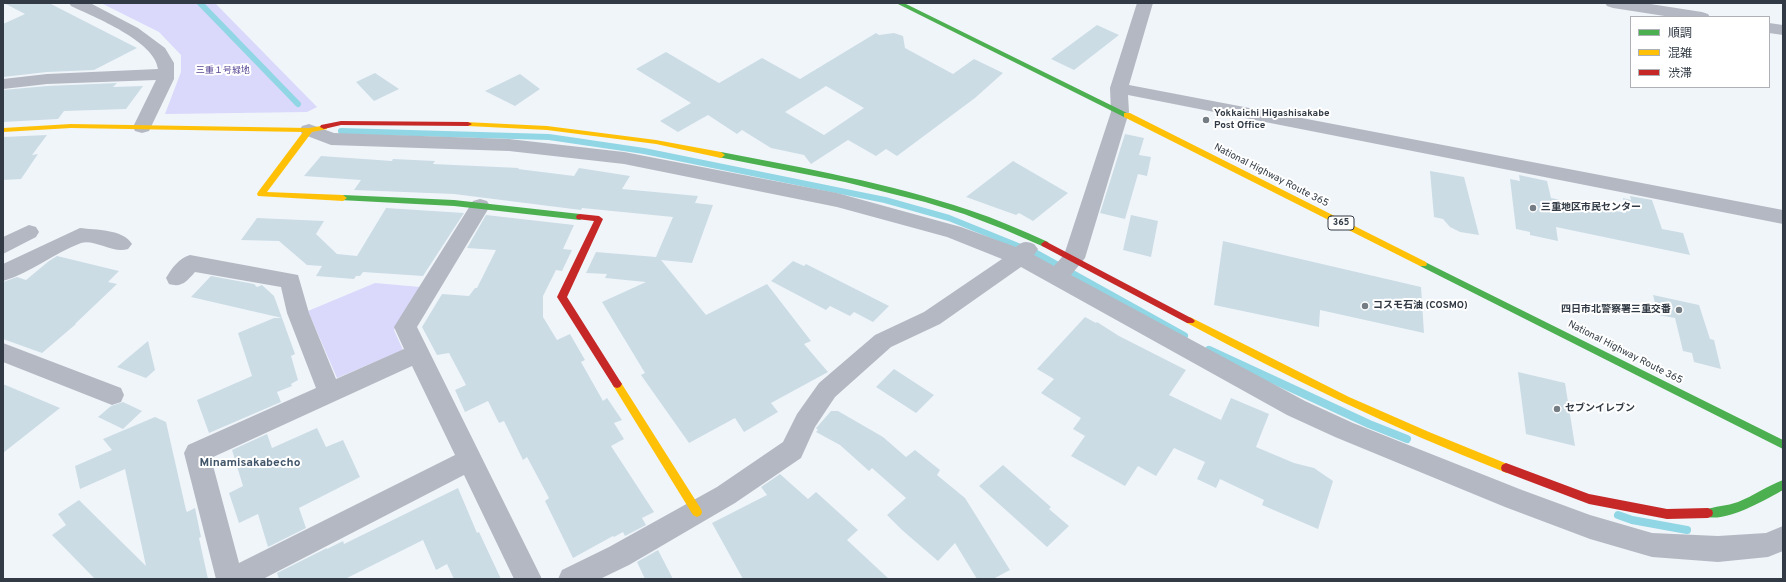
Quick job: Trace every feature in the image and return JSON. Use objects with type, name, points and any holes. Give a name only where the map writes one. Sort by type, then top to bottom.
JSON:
[{"type":"main road","name":"National Highway Route 365","points":[[899,3],[1120,112],[1783,445]]},
{"type":"main road","points":[[3,130],[71,126],[309,130]]},
{"type":"main road","points":[[309,130],[261,194],[480,206],[599,219],[562,297],[697,512]]},
{"type":"main road","points":[[1028,248],[1074,258],[1250,353],[1385,419],[1493,463],[1589,499],[1667,514],[1719,513],[1756,499],[1783,485]]},
{"type":"street","points":[[78,3],[145,39],[164,58],[167,74],[142,127]]},
{"type":"street","points":[[1058,277],[1074,258],[1120,112],[1118,88],[1145,3]]},
{"type":"street","points":[[1613,3],[1644,6],[1697,16]]},
{"type":"street","points":[[1770,28],[1783,30]]},
{"type":"street","points":[[3,84],[47,79],[167,74]]},
{"type":"street","points":[[1118,88],[1783,217]]},
{"type":"street","points":[[309,130],[331,139],[509,145],[624,158],[837,200],[954,232],[1028,248],[1058,277],[1296,408],[1344,430],[1514,499],[1590,527],[1652,545],[1718,549],[1768,545],[1783,538]]},
{"type":"street","points":[[480,206],[405,327],[528,579]]},
{"type":"street","points":[[3,246],[29,232]]},
{"type":"street","points":[[3,273],[80,235],[113,240],[121,244]]},
{"type":"street","points":[[572,579],[619,556],[726,495],[792,450],[806,421],[827,390],[883,341],[932,318],[1028,248]]},
{"type":"street","points":[[177,278],[190,263],[290,281],[298,313],[330,393]]},
{"type":"street","points":[[3,352],[112,396]]},
{"type":"street","points":[[230,579],[197,453],[419,353]]},
{"type":"street","points":[[1296,408],[1309,382]]},
{"type":"street","points":[[235,579],[470,460]]},
{"type":"green space","name":"三重１号緑地","points":[[101,3],[215,3],[317,107],[307,112],[165,114],[181,72],[181,55],[159,32]]},
{"type":"green space","points":[[375,283],[420,287],[394,330],[403,350],[337,378],[308,311]]},
{"type":"building","points":[[4,3],[49,3],[137,48],[94,70],[47,72],[3,77],[3,24],[25,14]]},
{"type":"building","points":[[1097,25],[1119,35],[1074,70],[1051,59]]},
{"type":"building","points":[[876,33],[879,35],[894,33],[903,36],[905,48],[953,74],[974,59],[1003,73],[975,98],[897,156],[886,149],[876,156],[848,140],[811,164],[804,155],[771,148],[742,130],[737,134],[708,115],[678,132],[660,121],[691,103],[636,69],[666,52],[719,83],[762,58],[800,79]],"holes":[[[826,86],[864,108],[824,135],[785,112]]]},
{"type":"building","points":[[375,73],[399,89],[374,101],[356,82]]},
{"type":"building","points":[[520,74],[540,89],[515,106],[485,91]]},
{"type":"building","points":[[117,83],[113,87],[143,86],[126,109],[64,111],[58,119],[3,122],[3,90],[47,86]]},
{"type":"building","points":[[1125,134],[1144,138],[1139,155],[1151,157],[1147,176],[1138,174],[1125,219],[1100,213]]},
{"type":"building","points":[[47,135],[32,155],[38,154],[21,179],[3,180],[3,137]]},
{"type":"building","points":[[321,156],[392,161],[393,159],[435,161],[433,164],[519,168],[518,169],[574,176],[579,168],[630,176],[622,189],[698,196],[695,203],[713,205],[692,263],[661,260],[706,315],[767,284],[811,341],[804,344],[828,372],[771,403],[778,412],[744,432],[735,418],[689,443],[641,375],[645,373],[602,302],[646,282],[605,278],[607,274],[586,273],[596,252],[656,257],[673,217],[582,208],[581,210],[454,194],[354,190],[361,180],[304,176]]},
{"type":"building","points":[[1013,161],[1068,193],[1033,221],[1019,213],[1016,215],[966,197]]},
{"type":"building","points":[[1430,171],[1464,177],[1479,235],[1460,232],[1450,227],[1443,219],[1434,217]]},
{"type":"building","points":[[1519,175],[1547,181],[1551,198],[1626,213],[1623,198],[1631,200],[1630,196],[1652,200],[1662,229],[1683,233],[1690,255],[1556,227],[1558,241],[1530,235],[1530,232],[1516,229],[1510,179],[1520,181]]},
{"type":"building","points":[[386,208],[464,213],[423,276],[363,272],[360,276],[356,276],[354,279],[316,276],[322,266],[307,265],[279,241],[241,240],[257,218],[324,221],[316,234],[337,254],[357,256]]},
{"type":"building","points":[[486,215],[574,225],[563,249],[572,250],[562,271],[556,270],[543,296],[543,317],[557,340],[570,334],[585,360],[581,362],[603,401],[607,398],[622,420],[614,423],[624,439],[611,446],[654,512],[642,518],[646,525],[625,536],[623,532],[614,537],[613,536],[573,558],[545,501],[549,498],[527,457],[523,460],[504,421],[499,423],[488,401],[465,412],[455,390],[466,385],[449,353],[437,355],[422,327],[442,294],[469,296],[475,288],[477,288],[496,250],[467,248]]},
{"type":"building","points":[[1131,215],[1158,221],[1151,257],[1123,250]]},
{"type":"building","points":[[1223,241],[1421,287],[1424,333],[1320,310],[1319,327],[1214,305]]},
{"type":"building","points":[[57,256],[119,271],[108,282],[117,284],[76,324],[42,353],[3,339],[3,282],[17,277],[26,280]]},
{"type":"building","points":[[793,261],[804,266],[806,264],[889,306],[873,322],[854,312],[850,316],[830,306],[826,310],[771,281]]},
{"type":"building","points":[[211,276],[254,284],[257,287],[262,285],[274,296],[282,318],[191,297]]},
{"type":"building","points":[[1653,295],[1699,305],[1710,339],[1714,340],[1721,369],[1694,362],[1692,353],[1683,351],[1675,318],[1658,315]]},
{"type":"building","points":[[1085,317],[1186,370],[1169,395],[1221,420],[1231,398],[1269,414],[1256,447],[1294,463],[1314,468],[1333,481],[1318,529],[1262,505],[1264,500],[1220,479],[1216,488],[1197,479],[1205,462],[1174,448],[1156,476],[1138,466],[1125,486],[1071,456],[1085,436],[1073,429],[1081,418],[1041,393],[1054,379],[1037,369]]},
{"type":"building","points":[[274,318],[282,318],[295,354],[291,356],[298,380],[291,384],[292,386],[277,392],[281,402],[209,433],[197,400],[252,376],[238,333]]},
{"type":"building","points":[[148,341],[155,370],[146,378],[117,367]]},
{"type":"building","points":[[894,369],[934,395],[916,413],[876,387]]},
{"type":"building","points":[[1518,372],[1565,383],[1575,446],[1526,434]]},
{"type":"building","points":[[3,384],[60,408],[3,453]]},
{"type":"building","points":[[123,402],[142,411],[123,429],[98,417],[111,406]]},
{"type":"building","points":[[831,411],[838,411],[883,437],[906,457],[915,450],[940,470],[937,475],[965,498],[1010,570],[993,579],[977,579],[955,543],[938,561],[902,530],[887,515],[906,498],[872,468],[869,471],[840,445],[816,432],[818,430],[816,428]]},
{"type":"building","points":[[155,417],[166,422],[186,510],[187,512],[195,508],[201,537],[199,538],[208,579],[95,579],[52,535],[66,525],[58,514],[79,500],[146,566],[125,469],[80,489],[75,466],[112,450],[103,439]]},
{"type":"building","points":[[317,428],[326,447],[343,440],[360,477],[299,508],[306,528],[268,547],[258,514],[239,523],[229,493],[243,486],[232,450],[267,434],[272,448]]},
{"type":"building","points":[[1003,465],[1051,507],[1049,509],[1069,526],[1047,547],[979,486]]},
{"type":"building","points":[[780,474],[808,499],[816,492],[858,530],[847,540],[889,579],[743,579],[712,523],[767,495],[761,487]]},
{"type":"building","points":[[458,488],[477,533],[479,532],[501,579],[454,579],[447,564],[436,570],[423,540],[345,579],[279,579],[277,573],[343,541],[344,544]]},
{"type":"building","points":[[658,550],[673,579],[645,579],[637,562]]},
{"type":"waterway","points":[[200,3],[298,104]]},
{"type":"waterway","points":[[341,131],[549,137],[644,151],[885,200],[949,218],[1032,252]]},
{"type":"waterway","points":[[1032,252],[1184,336]]},
{"type":"waterway","points":[[1209,350],[1369,424],[1407,439]]},
{"type":"waterway","points":[[1618,515],[1632,520],[1687,530]]},
{"type":"traffic: fast","points":[[899,3],[1127,115]]},
{"type":"traffic: fast","points":[[721,155],[845,179],[927,199],[967,212],[1045,244]]},
{"type":"traffic: fast","points":[[343,198],[454,203],[580,217]]},
{"type":"traffic: fast","points":[[1423,264],[1783,445]]},
{"type":"traffic: fast","points":[[1708,513],[1737,507],[1783,485]]},
{"type":"traffic: slow","points":[[1127,115],[1423,264]]},
{"type":"traffic: slow","points":[[468,124],[547,128],[656,142],[721,155]]},
{"type":"traffic: slow","points":[[3,130],[71,126],[309,130],[324,127]]},
{"type":"traffic: slow","points":[[309,130],[261,194],[343,198]]},
{"type":"traffic: slow","points":[[1190,321],[1346,400],[1385,418],[1506,468]]},
{"type":"traffic: slow","points":[[617,384],[697,512]]},
{"type":"traffic: jam","points":[[324,127],[341,123],[468,124]]},
{"type":"traffic: jam","points":[[580,217],[599,219],[562,297],[617,384]]},
{"type":"traffic: jam","points":[[1045,244],[1190,321]]},
{"type":"traffic: jam","points":[[1506,468],[1589,499],[1667,514],[1708,513]]},
{"type":"place","name":"Yokkaichi Higashisakabe Post Office","points":[[1206,120]]},
{"type":"place","name":"三重地区市民センター","points":[[1533,208]]},
{"type":"place","name":"コスモ石油 (COSMO)","points":[[1365,306]]},
{"type":"place","name":"四日市北警察署三重交番","points":[[1679,310]]},
{"type":"place","name":"セブンイレブン","points":[[1557,409]]},
{"type":"district","name":"Minamisakabecho","points":[[250,464]]}]
